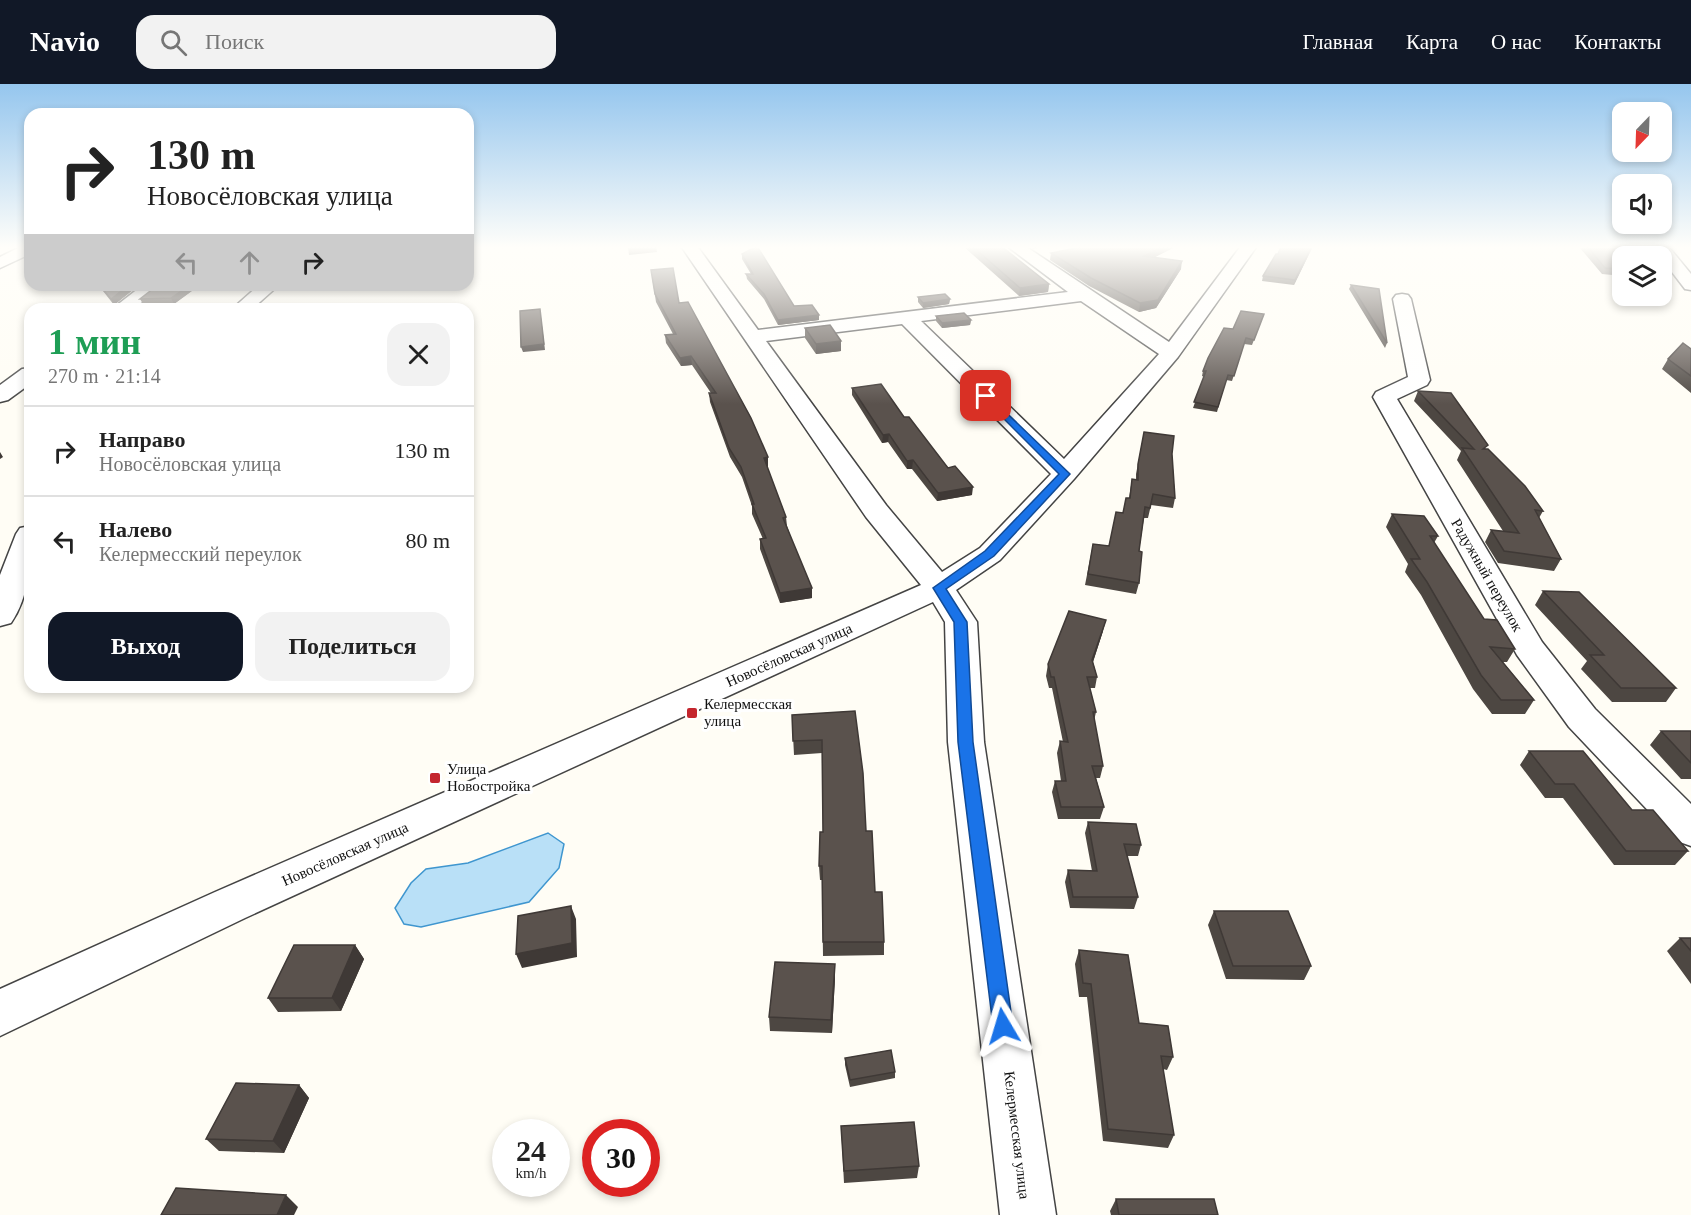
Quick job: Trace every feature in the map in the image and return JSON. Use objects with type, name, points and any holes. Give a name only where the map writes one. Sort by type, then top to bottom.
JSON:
[{"type":"street","name":"Келермесская улица","points":[[726,299],[876,511],[939,588],[961,622],[966,742],[1028,1215]]},
{"type":"street","points":[[753,337],[1055,299]]},
{"type":"street","points":[[1090,299],[1172,353]]},
{"type":"street","name":"Новосёловская улица","points":[[0,1013],[230,905],[939,588],[990,554],[1065,474],[1172,353],[1211,299]]},
{"type":"street","name":"Радужный переулок","points":[[1402,299],[1419,380],[1384,397],[1529,648],[1582,718],[1691,830]]},
{"type":"street","points":[[907,318],[1065,474]]},
{"type":"street","points":[[0,395],[24,378]]},
{"type":"street","points":[[0,616],[24,550]]},
{"type":"water","points":[[548,833],[564,844],[559,868],[529,902],[421,927],[404,924],[395,908],[411,883],[426,869],[468,863]]},
{"type":"building","points":[[658,299],[678,299],[679,303],[688,302],[751,418],[768,457],[764,458],[786,517],[783,518],[812,588],[780,593],[760,539],[766,538],[752,504],[754,504],[741,467],[729,448],[709,393],[716,393],[691,356],[680,358],[665,335],[676,334]]},
{"type":"building","points":[[767,299],[790,299],[794,306],[812,305],[819,315],[778,320]]},
{"type":"building","points":[[919,299],[950,299],[923,303]]},
{"type":"building","points":[[1132,299],[1159,299],[1158,300],[1140,303]]},
{"type":"building","points":[[1360,299],[1380,299],[1387,343]]},
{"type":"building","points":[[540,309],[544,344],[521,347],[520,311]]},
{"type":"building","points":[[1241,311],[1264,314],[1254,340],[1246,338],[1234,376],[1228,375],[1218,407],[1194,402],[1206,371],[1203,371],[1208,358],[1224,328],[1233,329]]},
{"type":"building","points":[[964,313],[971,320],[942,323],[936,316]]},
{"type":"building","points":[[830,325],[841,341],[816,344],[805,328]]},
{"type":"building","points":[[1683,343],[1691,349],[1691,376],[1668,359]]},
{"type":"building","points":[[881,384],[904,417],[909,417],[948,468],[955,466],[973,487],[938,493],[913,460],[907,461],[889,434],[883,435],[852,388]]},
{"type":"building","points":[[1418,391],[1451,393],[1488,445],[1483,449],[1488,449],[1525,486],[1543,511],[1535,510],[1561,559],[1504,551],[1491,530],[1519,533],[1462,448],[1474,449]]},
{"type":"building","points":[[1144,432],[1174,436],[1172,454],[1175,498],[1153,494],[1150,508],[1145,507],[1139,551],[1142,552],[1139,583],[1088,574],[1093,544],[1109,546],[1116,512],[1123,513],[1126,498],[1130,498],[1132,479],[1138,480],[1138,464]]},
{"type":"building","points":[[1392,514],[1424,516],[1438,536],[1430,536],[1484,619],[1497,620],[1515,649],[1490,647],[1534,700],[1501,700],[1481,675],[1427,582],[1411,559],[1420,559]]},
{"type":"building","points":[[1543,591],[1579,592],[1676,688],[1621,688],[1590,655],[1604,655]]},
{"type":"building","points":[[1069,611],[1106,620],[1092,660],[1097,677],[1087,677],[1096,712],[1093,712],[1103,766],[1092,766],[1104,807],[1061,807],[1055,781],[1066,781],[1060,741],[1068,742],[1054,677],[1051,677],[1048,664]]},
{"type":"building","points":[[855,711],[863,773],[866,831],[872,831],[875,892],[882,892],[884,942],[823,942],[822,866],[819,866],[820,832],[823,832],[822,740],[793,741],[792,715]]},
{"type":"building","points":[[1661,731],[1691,731],[1691,763]]},
{"type":"building","points":[[1529,751],[1583,751],[1632,810],[1653,810],[1688,851],[1626,851],[1574,784],[1555,784]]},
{"type":"building","points":[[1088,822],[1136,824],[1141,845],[1124,844],[1138,897],[1073,897],[1068,870],[1097,871]]},
{"type":"building","points":[[571,906],[572,943],[516,954],[518,916]]},
{"type":"building","points":[[1214,911],[1288,911],[1311,966],[1233,966]]},
{"type":"building","points":[[1680,938],[1691,938],[1691,951]]},
{"type":"building","points":[[294,945],[355,945],[332,998],[268,998]]},
{"type":"building","points":[[1079,950],[1128,955],[1139,1023],[1168,1026],[1173,1057],[1161,1056],[1174,1135],[1108,1129],[1091,984],[1083,983]]},
{"type":"building","points":[[775,962],[835,964],[831,1020],[769,1017]]},
{"type":"building","points":[[891,1050],[895,1072],[850,1080],[845,1058]]},
{"type":"building","points":[[236,1083],[299,1085],[273,1141],[206,1139]]},
{"type":"building","points":[[914,1122],[919,1166],[844,1171],[841,1126]]},
{"type":"building","points":[[176,1188],[286,1195],[277,1215],[161,1215]]},
{"type":"building","points":[[1116,1199],[1214,1199],[1218,1215],[1119,1215]]},
{"type":"place","name":"Келермесская улица","points":[[692,713]]},
{"type":"place","name":"Улица Новостройка","points":[[435,778]]},
{"type":"route","points":[[986,396],[1065,474],[990,554],[939,588],[961,622],[966,742],[1003,1026]]}]
